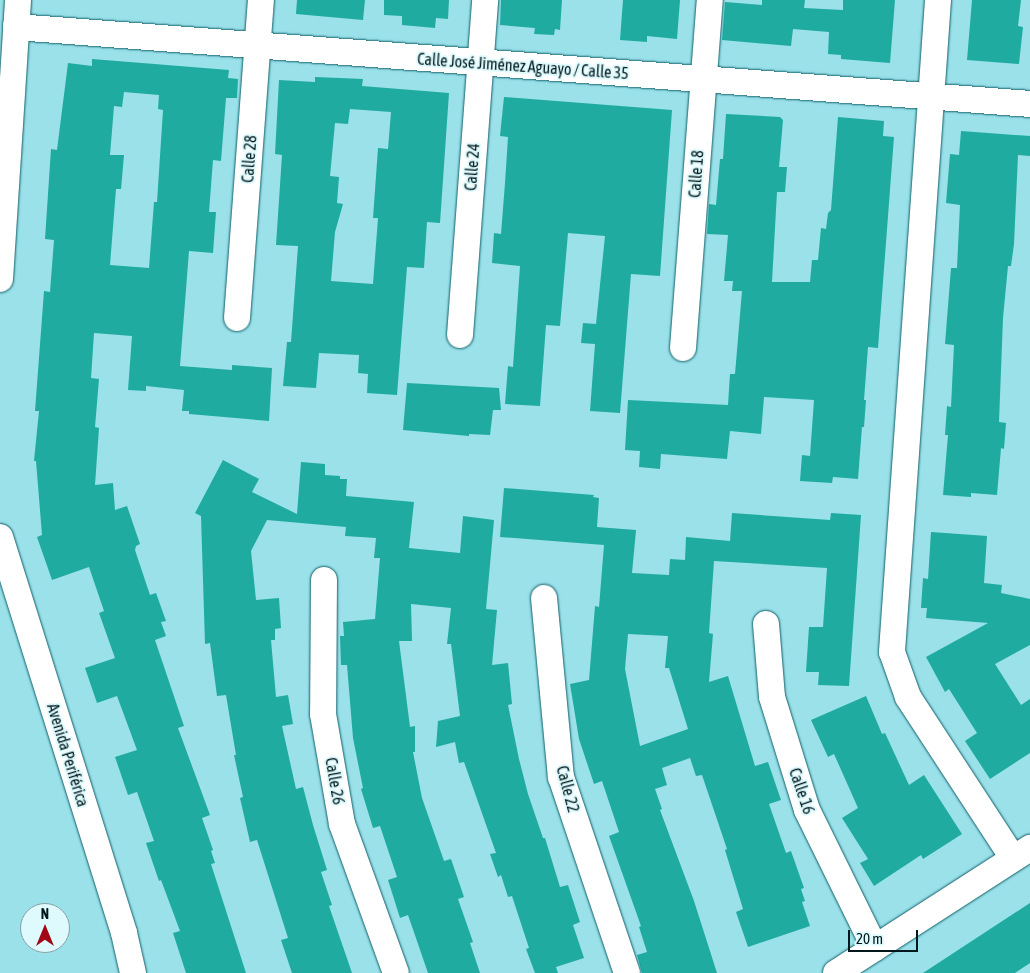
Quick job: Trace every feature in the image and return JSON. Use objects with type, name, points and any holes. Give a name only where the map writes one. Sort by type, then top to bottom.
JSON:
[{"type":"street","points":[[0,279],[18,0]]},
{"type":"street","name":"Calle 28","points":[[237,318],[261,0]]},
{"type":"street","name":"Calle 24","points":[[460,335],[485,0]]},
{"type":"street","name":"Calle 18","points":[[683,348],[710,0]]},
{"type":"street","points":[[836,973],[1022,853],[908,698],[892,652],[938,0]]},
{"type":"street","name":"Calle José Jiménez Aguayo / Calle 35","points":[[16,27],[1030,104]]},
{"type":"street","name":"Avenida Periférica","points":[[0,537],[124,933],[133,973]]},
{"type":"street","name":"Calle 26","points":[[324,580],[323,714],[342,824],[396,973]]},
{"type":"street","name":"Calle 22","points":[[544,598],[561,776],[627,973]]},
{"type":"street","name":"Calle 16","points":[[766,624],[772,697],[807,810],[875,948]]},
{"type":"building","points":[[297,0],[365,0],[363,20],[296,14]]},
{"type":"building","points":[[384,0],[449,0],[448,19],[436,18],[435,28],[402,25],[402,16],[384,15]]},
{"type":"building","points":[[501,0],[562,0],[560,30],[555,29],[554,35],[534,34],[535,28],[500,25]]},
{"type":"building","points":[[623,0],[680,0],[677,39],[647,36],[647,42],[620,40]]},
{"type":"building","points":[[762,0],[805,0],[804,8],[843,10],[843,0],[895,0],[890,63],[841,59],[841,55],[828,54],[829,32],[793,29],[791,46],[722,40],[725,2],[762,5]]},
{"type":"building","points":[[972,0],[1021,0],[1018,26],[1023,27],[1019,64],[967,60]]},
{"type":"building","points":[[92,59],[229,70],[228,78],[238,79],[237,98],[226,98],[221,161],[213,160],[209,212],[216,212],[213,253],[189,251],[180,366],[232,370],[232,365],[272,368],[269,421],[189,414],[189,411],[182,411],[184,390],[146,386],[146,391],[128,390],[132,336],[94,333],[91,378],[99,379],[95,427],[99,428],[95,485],[113,483],[115,510],[127,506],[140,544],[136,546],[135,550],[150,595],[156,593],[166,621],[161,622],[166,636],[155,640],[184,726],[178,728],[210,815],[202,818],[213,850],[211,851],[215,863],[211,864],[246,973],[186,973],[173,933],[180,931],[161,880],[159,881],[146,843],[154,841],[137,792],[128,795],[115,757],[137,750],[117,696],[97,703],[85,668],[115,658],[99,613],[104,611],[89,567],[52,580],[37,537],[42,535],[36,461],[34,461],[39,411],[35,411],[44,291],[50,292],[54,240],[45,239],[51,149],[57,150],[68,63],[92,66]],"holes":[[[124,92],[159,95],[158,109],[163,110],[157,202],[154,202],[149,268],[110,265],[116,189],[121,189],[124,155],[110,155],[114,106],[122,107]]]},
{"type":"building","points":[[315,77],[363,79],[362,86],[449,93],[440,223],[427,222],[424,268],[407,267],[397,395],[367,393],[368,374],[358,373],[359,355],[319,353],[316,388],[283,386],[287,342],[291,342],[298,246],[276,245],[282,155],[275,154],[279,80],[315,82]],"holes":[[[350,109],[391,112],[388,149],[378,148],[373,218],[378,218],[373,284],[331,281],[335,232],[343,204],[337,203],[339,177],[330,176],[335,123],[348,124]]]},
{"type":"building","points":[[504,97],[672,110],[660,276],[631,274],[620,413],[590,411],[595,344],[581,343],[583,323],[596,324],[605,236],[568,233],[560,326],[546,325],[540,406],[505,404],[508,366],[513,367],[520,266],[492,263],[494,233],[501,234],[505,183],[508,137],[500,136]]},
{"type":"building","points":[[726,114],[780,117],[783,120],[779,167],[787,167],[785,192],[777,192],[772,282],[810,282],[812,260],[818,260],[821,228],[826,229],[828,213],[831,210],[838,117],[884,121],[883,136],[894,137],[878,348],[868,347],[864,427],[862,427],[858,479],[833,477],[832,483],[800,481],[802,455],[810,456],[814,400],[764,397],[761,434],[730,431],[727,459],[661,454],[660,469],[639,467],[640,451],[625,450],[628,400],[728,405],[730,374],[735,374],[742,291],[732,291],[733,281],[724,281],[728,235],[707,234],[709,204],[716,205],[720,159],[723,159]]},
{"type":"building","points":[[961,131],[1030,136],[1030,156],[1018,155],[1014,244],[1011,266],[1008,266],[1003,318],[999,422],[1006,423],[1004,449],[1001,448],[997,495],[971,493],[971,497],[943,495],[948,435],[945,435],[947,406],[951,407],[954,345],[945,344],[951,268],[957,268],[960,205],[946,203],[950,154],[959,155]]},
{"type":"building","points":[[407,383],[499,388],[501,410],[493,410],[490,435],[469,434],[469,436],[403,430]]},
{"type":"building","points":[[223,460],[259,479],[252,492],[297,514],[301,462],[325,464],[325,475],[340,476],[340,479],[347,479],[346,496],[414,502],[409,548],[460,553],[463,516],[494,520],[486,609],[497,610],[492,665],[508,663],[512,704],[508,705],[528,794],[543,838],[545,838],[560,887],[568,885],[580,922],[573,925],[584,958],[556,967],[558,973],[535,973],[526,949],[529,948],[512,896],[508,897],[501,875],[498,877],[490,854],[496,853],[464,762],[459,763],[455,742],[436,747],[438,721],[460,716],[451,644],[447,644],[451,608],[411,604],[412,641],[399,641],[410,727],[415,726],[415,752],[413,752],[422,798],[444,861],[451,859],[464,897],[458,899],[473,942],[470,943],[480,973],[428,973],[408,915],[400,918],[388,880],[397,877],[380,826],[373,828],[361,789],[363,788],[353,738],[347,665],[341,665],[340,636],[344,636],[343,622],[375,619],[380,558],[374,558],[376,538],[345,536],[346,527],[267,520],[251,551],[256,600],[279,598],[281,628],[275,629],[275,640],[271,640],[276,697],[288,695],[293,724],[282,726],[296,789],[303,787],[327,870],[321,872],[332,905],[329,906],[352,973],[292,973],[281,940],[288,938],[257,840],[250,842],[240,798],[243,797],[234,755],[236,755],[226,695],[217,696],[210,643],[205,644],[201,516],[195,513]]},
{"type":"building","points":[[504,488],[594,495],[593,497],[599,498],[597,527],[636,530],[632,573],[669,575],[670,559],[685,560],[686,537],[730,541],[732,513],[830,520],[831,513],[861,515],[849,686],[818,685],[819,672],[806,672],[809,627],[823,627],[827,568],[714,561],[709,633],[713,634],[709,682],[728,676],[755,766],[768,762],[781,800],[769,804],[786,853],[791,851],[804,888],[801,889],[805,901],[802,902],[810,926],[748,947],[736,912],[743,909],[725,850],[727,849],[702,775],[696,776],[690,758],[662,768],[667,785],[655,789],[662,809],[660,810],[694,901],[717,973],[642,973],[637,955],[647,952],[639,927],[641,926],[609,836],[619,832],[602,781],[594,784],[579,739],[570,684],[589,680],[595,606],[599,607],[604,545],[500,537]],"holes":[[[628,634],[668,636],[665,668],[669,668],[688,729],[640,746],[625,669]]]},
{"type":"building","points":[[931,532],[987,536],[984,583],[1002,585],[1001,593],[1030,599],[1030,645],[995,664],[1021,705],[1030,699],[1030,753],[990,779],[965,741],[977,733],[949,689],[945,692],[926,657],[988,623],[926,618],[927,608],[921,608],[923,578],[928,579]]},
{"type":"building","points":[[866,696],[882,734],[885,733],[909,785],[924,775],[962,834],[923,859],[921,855],[874,886],[860,863],[868,859],[842,818],[858,808],[834,754],[828,757],[811,720]]},
{"type":"building","points":[[1030,903],[1030,963],[1015,973],[923,973]]}]
